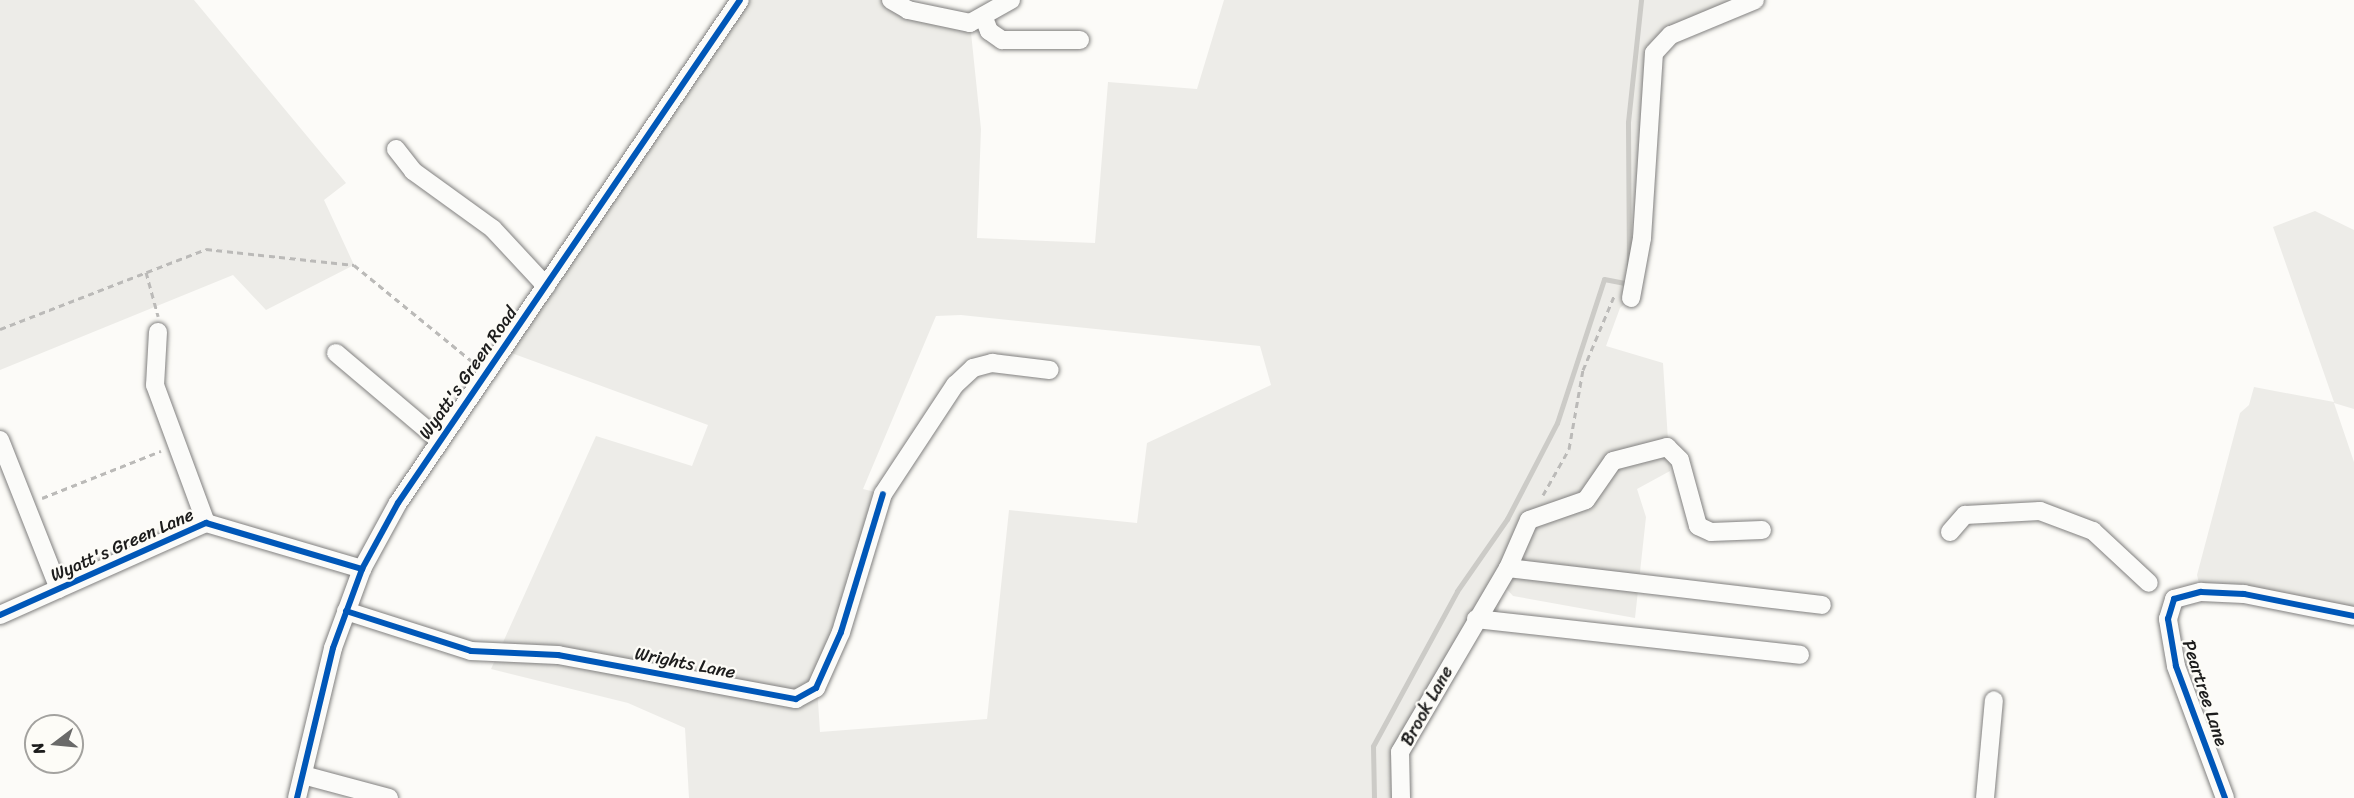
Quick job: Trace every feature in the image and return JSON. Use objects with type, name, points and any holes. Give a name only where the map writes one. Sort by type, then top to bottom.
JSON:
[{"type":"street","name":"Wyatt's Green Road","points":[[297,798],[346,610],[362,569],[438,440],[489,371],[740,0]]},
{"type":"street","points":[[891,0],[951,21],[984,18],[1011,0]]},
{"type":"street","points":[[1630,298],[1642,238],[1654,53],[1671,35],[1755,0]]},
{"type":"street","points":[[984,18],[989,31],[1002,40],[1080,40]]},
{"type":"street","points":[[396,149],[413,171],[493,230],[546,286]]},
{"type":"street","name":"Wyatt's Green Lane","points":[[158,332],[155,385],[206,523]]},
{"type":"street","points":[[336,353],[438,440]]},
{"type":"street","name":"Wrights Lane","points":[[346,610],[471,651],[558,655],[796,699],[816,688],[841,633],[883,494],[955,385],[972,368],[993,363],[1050,370]]},
{"type":"street","name":"Wyatt's Green Lane","points":[[0,440],[59,589]]},
{"type":"street","points":[[1529,520],[1586,500],[1613,461],[1667,447],[1680,460],[1698,526],[1711,532],[1762,530]]},
{"type":"street","points":[[1950,532],[1965,515],[2040,511],[2093,531],[2149,583],[2174,599],[2201,592],[2244,594],[2354,616]]},
{"type":"street","name":"Brook Lane","points":[[1401,798],[1400,752],[1508,568],[1529,520]]},
{"type":"street","name":"Wyatt's Green Lane","points":[[0,615],[206,523],[362,569]]},
{"type":"street","points":[[1508,568],[1822,605]]},
{"type":"street","points":[[2126,580],[2149,583]]},
{"type":"street","name":"Peartree Lane","points":[[2174,599],[2168,619],[2176,666],[2225,798]]},
{"type":"street","points":[[1476,619],[1800,655]]},
{"type":"street","points":[[1985,798],[1994,700]]},
{"type":"street","points":[[303,775],[389,798]]},
{"type":"path","points":[[0,329],[206,249],[354,265],[489,371]]},
{"type":"path","points":[[146,272],[158,305],[158,332]]},
{"type":"path","points":[[1529,520],[1569,449],[1583,370],[1611,293],[1630,298]]},
{"type":"path","points":[[26,504],[178,444]]},
{"type":"shaded area","points":[[0,0],[194,0],[346,183],[324,200],[354,265],[266,310],[233,275],[0,370]]},
{"type":"shaded area","points":[[740,0],[891,0],[970,23],[981,129],[977,238],[1095,243],[1108,82],[1197,89],[1224,0],[1755,0],[1654,53],[1631,298],[1620,308],[1606,346],[1663,363],[1670,471],[1637,489],[1646,517],[1635,618],[1513,596],[1504,586],[1496,620],[1476,619],[1400,752],[1401,798],[689,798],[685,728],[628,703],[491,669],[596,436],[692,466],[708,425],[503,350]],"holes":[[[961,315],[1260,346],[1271,385],[1147,443],[1137,523],[1009,510],[987,719],[820,732],[817,686],[883,494],[863,489],[936,316]]]},
{"type":"shaded area","points":[[2315,211],[2354,230],[2354,409],[2334,403],[2354,462],[2354,616],[2201,592],[2197,575],[2240,413],[2249,405],[2254,387],[2334,402],[2273,227]]},
{"type":"waterway","points":[[1629,269],[1628,122],[1641,0]]},
{"type":"waterway","points":[[1374,798],[1373,746],[1457,591],[1507,519],[1557,423],[1604,279],[1629,284]]},
{"type":"cycle path","points":[[297,798],[333,648],[362,569],[398,503],[740,0]]},
{"type":"cycle path","points":[[346,611],[471,651],[558,655],[796,699],[816,688],[841,632],[883,494]]},
{"type":"cycle path","points":[[0,615],[206,523],[362,569]]},
{"type":"cycle path","points":[[2225,798],[2176,666],[2168,619],[2174,599],[2201,592],[2244,594],[2354,616]]}]
